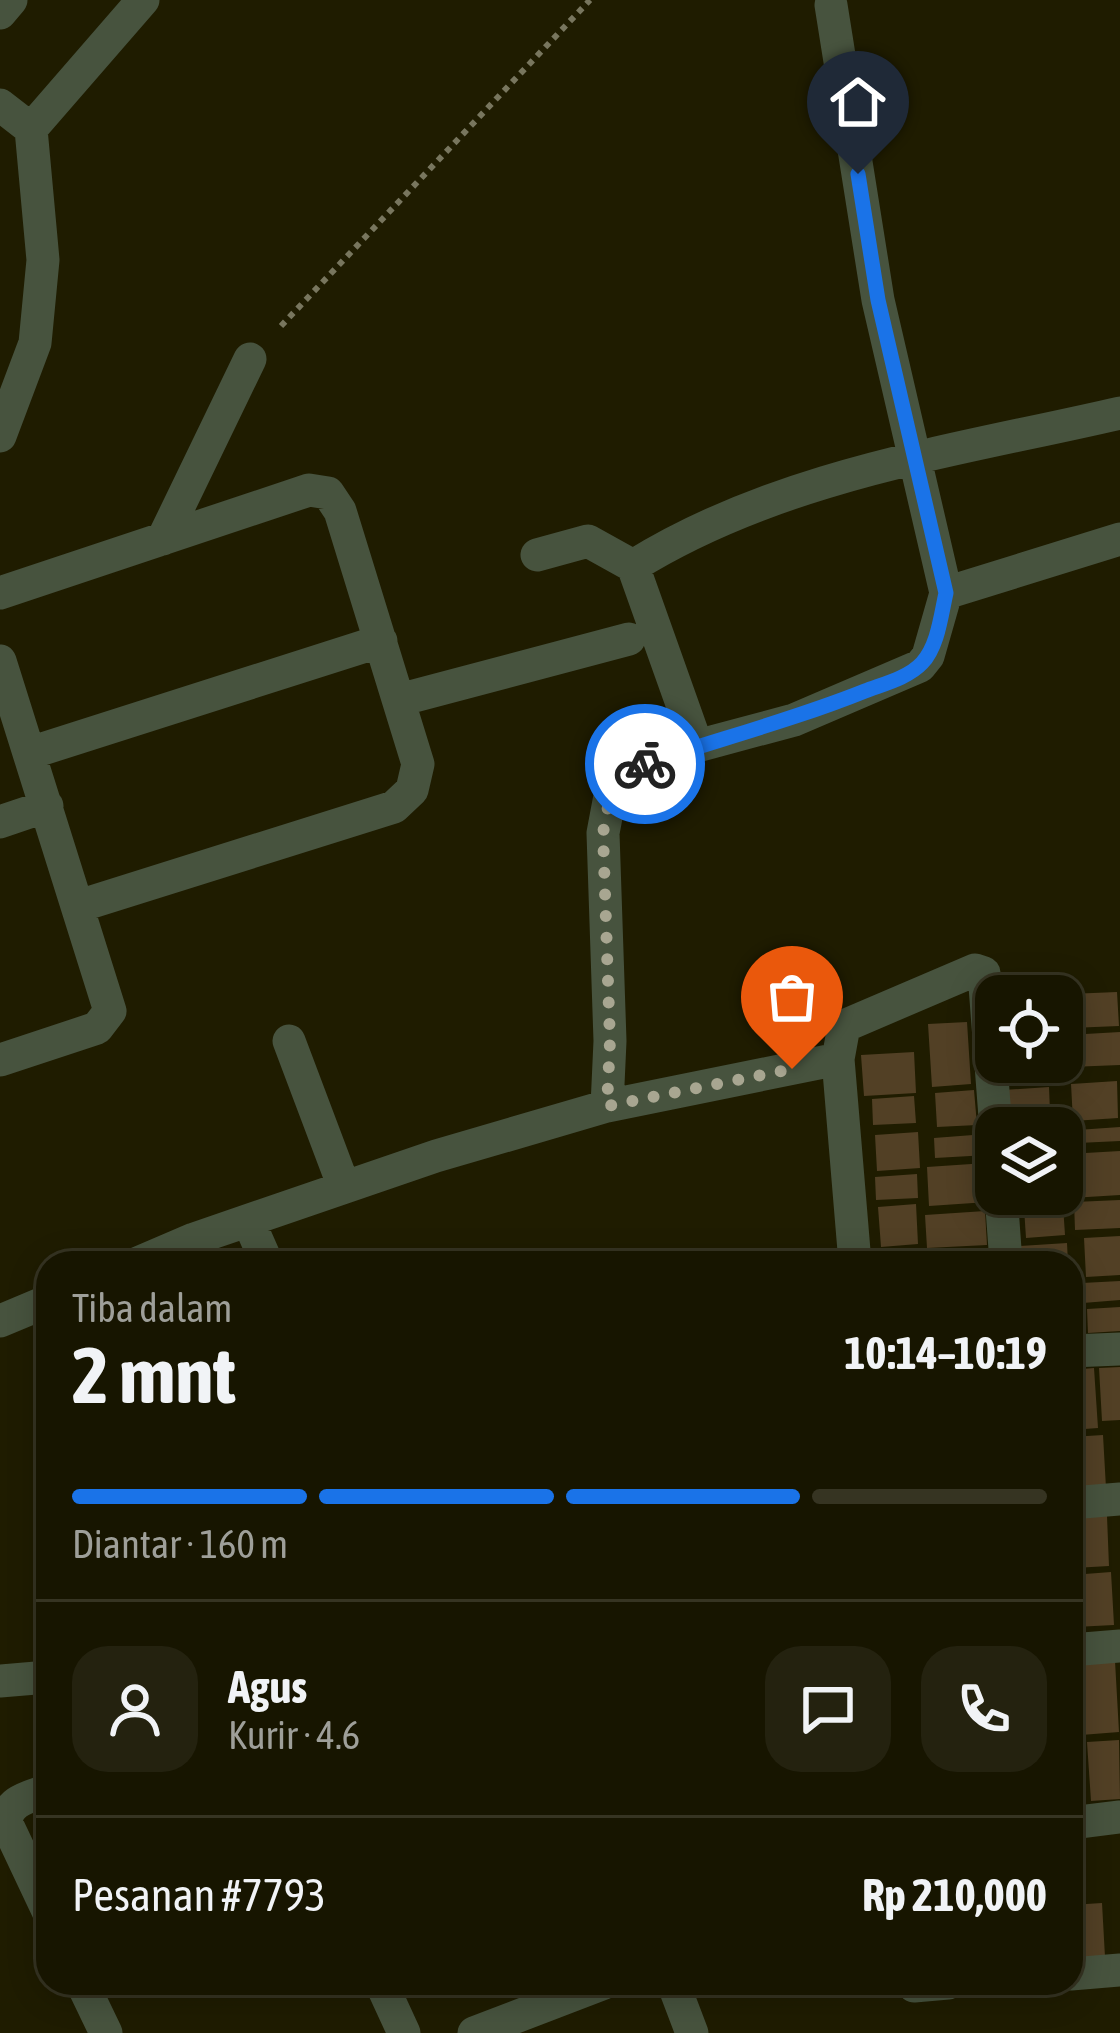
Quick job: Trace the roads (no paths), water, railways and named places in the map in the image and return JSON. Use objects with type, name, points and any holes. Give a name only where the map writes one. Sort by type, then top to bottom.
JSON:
[{"type":"street","points":[[0,13],[11,0]]},
{"type":"street","points":[[0,436],[35,343],[43,260],[32,129],[140,1]]},
{"type":"street","points":[[607,1106],[610,1041],[603,833],[610,786],[618,776],[640,766],[794,720],[920,667],[933,642],[946,593],[878,300],[831,5]]},
{"type":"street","points":[[0,105],[32,129]]},
{"type":"street","points":[[163,538],[250,358]]},
{"type":"street","points":[[633,566],[676,539],[763,502],[915,460],[1120,413]]},
{"type":"street","points":[[0,592],[309,490],[328,493],[340,511],[418,764],[412,790],[394,807],[79,906]]},
{"type":"street","points":[[946,593],[1120,539]]},
{"type":"street","points":[[537,555],[588,541],[633,566],[697,746]]},
{"type":"street","points":[[399,700],[629,639]]},
{"type":"street","points":[[30,753],[380,641]]},
{"type":"street","points":[[0,661],[110,1012],[97,1028],[0,1060]]},
{"type":"street","points":[[0,822],[47,806]]},
{"type":"street","points":[[854,1251],[838,1059],[844,1026],[979,970],[985,976],[994,1107]]},
{"type":"street","points":[[289,1041],[344,1187]]},
{"type":"street","points":[[197,1251],[249,1222],[344,1187],[607,1106],[838,1059]]},
{"type":"street","points":[[1003,1215],[1005,1251]]},
{"type":"street","points":[[249,1222],[262,1251]]},
{"type":"street","points":[[0,1321],[36,1306]]},
{"type":"street","points":[[1083,1350],[1120,1348]]},
{"type":"street","points":[[1083,1502],[1120,1499]]},
{"type":"street","points":[[1083,1649],[1120,1646]]},
{"type":"street","points":[[0,1681],[36,1682]]},
{"type":"street","points":[[36,1795],[14,1803],[6,1822],[36,1886]]},
{"type":"street","points":[[1083,1822],[1120,1817]]},
{"type":"street","points":[[1083,1972],[1120,1970]]},
{"type":"street","points":[[88,1995],[106,2033]]},
{"type":"street","points":[[387,1995],[404,2033]]},
{"type":"street","points":[[474,2033],[573,1995]]},
{"type":"street","points":[[678,1995],[692,2033]]}]
